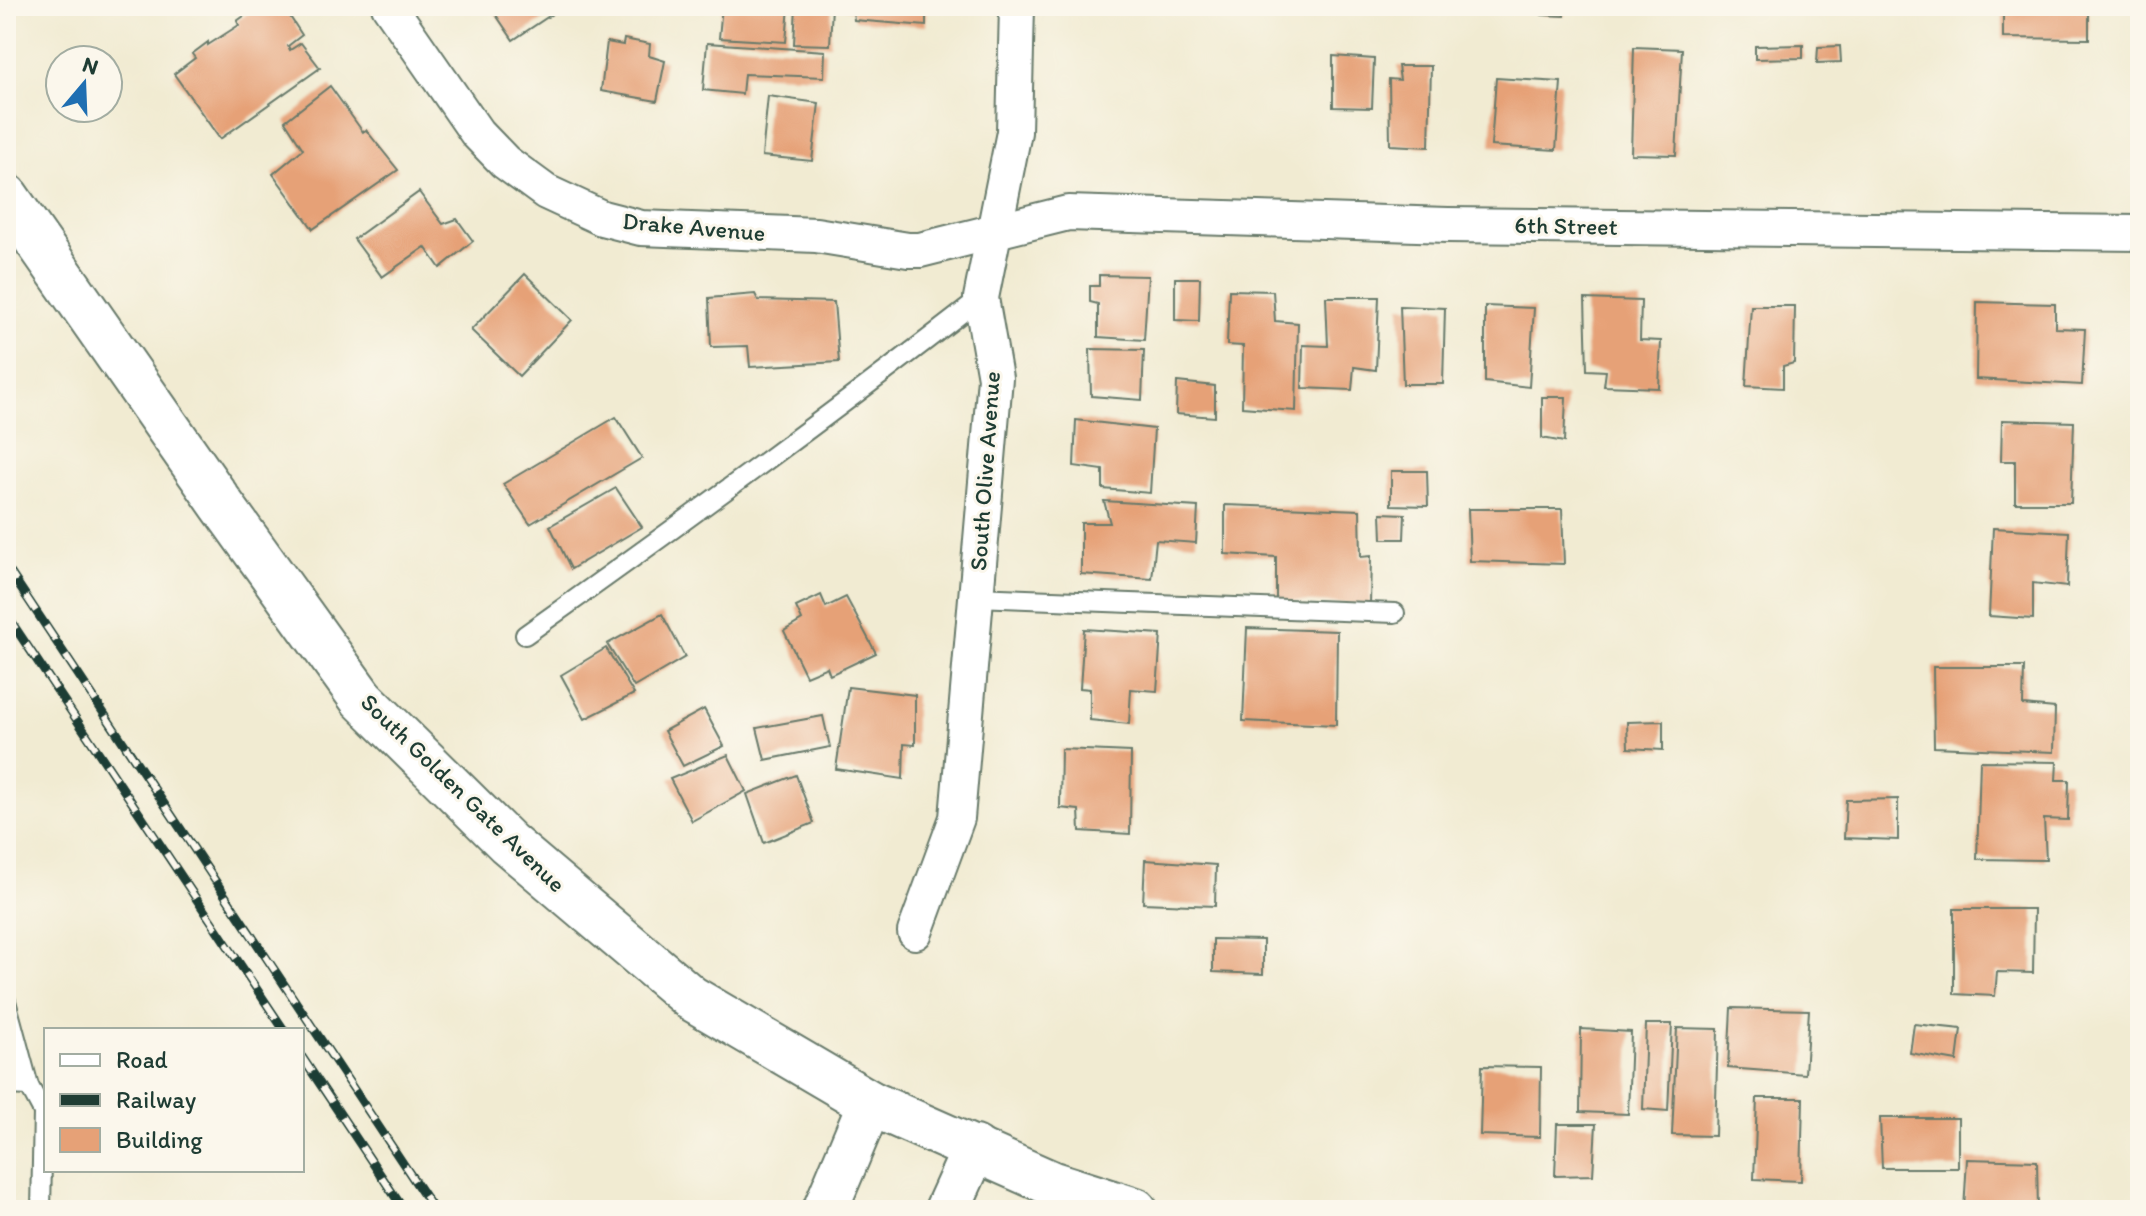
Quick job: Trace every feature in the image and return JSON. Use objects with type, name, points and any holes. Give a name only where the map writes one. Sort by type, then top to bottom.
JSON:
[{"type":"main road","name":"South Golden Gate Avenue","points":[[6,196],[361,698],[508,843],[691,998],[870,1103],[1053,1184],[1135,1210]]},
{"type":"main road","points":[[825,1210],[870,1103]]},
{"type":"main road","points":[[947,1210],[975,1148]]},
{"type":"street","name":"Drake Avenue","points":[[389,6],[459,110],[505,162],[546,192],[602,218],[641,228],[816,235],[908,250],[920,250],[994,231]]},
{"type":"street","name":"South Olive Avenue","points":[[915,932],[957,818],[995,378],[981,298],[1014,132],[1017,6]]},
{"type":"street","name":"6th Street","points":[[994,231],[1068,213],[1448,225],[2140,233]]},
{"type":"lane","points":[[525,635],[852,399],[981,298]]},
{"type":"lane","points":[[976,597],[1395,613]]},
{"type":"lane","points":[[6,1001],[29,1086],[43,1112],[41,1210]]},
{"type":"lane","points":[[6,1085],[29,1086]]},
{"type":"building","points":[[258,6],[283,6],[302,35],[288,46],[290,50],[301,43],[320,68],[220,139],[174,74],[195,58],[192,54],[239,25],[237,21]]},
{"type":"building","points":[[490,6],[564,6],[513,40]]},
{"type":"building","points":[[722,6],[789,6],[786,42],[719,38]]},
{"type":"building","points":[[796,6],[832,6],[830,45],[794,44]]},
{"type":"building","points":[[834,6],[929,6],[926,9],[926,26],[854,20],[853,11]]},
{"type":"building","points":[[1543,6],[1565,6],[1565,16],[1542,15]]},
{"type":"building","points":[[2003,6],[2089,6],[2089,39],[2003,38]]},
{"type":"building","points":[[624,39],[650,44],[649,56],[665,61],[657,101],[601,91],[607,42],[623,45]]},
{"type":"building","points":[[707,43],[825,51],[824,77],[744,74],[742,94],[703,90]]},
{"type":"building","points":[[1803,45],[1803,58],[1755,59],[1755,46]]},
{"type":"building","points":[[1840,46],[1841,62],[1817,63],[1818,47]]},
{"type":"building","points":[[1634,47],[1682,49],[1676,155],[1631,154]]},
{"type":"building","points":[[1333,56],[1374,59],[1372,108],[1333,107]]},
{"type":"building","points":[[1398,66],[1431,66],[1429,147],[1390,145],[1389,79],[1400,80]]},
{"type":"building","points":[[1496,78],[1561,82],[1556,150],[1491,146]]},
{"type":"building","points":[[330,86],[363,132],[366,130],[398,170],[313,229],[273,174],[303,149],[285,121]]},
{"type":"building","points":[[768,96],[819,103],[812,161],[762,156]]},
{"type":"building","points":[[419,192],[443,224],[457,219],[473,241],[440,268],[425,247],[382,277],[354,239]]},
{"type":"building","points":[[525,274],[572,320],[519,376],[471,330]]},
{"type":"building","points":[[1099,275],[1148,276],[1144,340],[1098,337],[1098,304],[1090,302],[1090,286],[1099,286]]},
{"type":"building","points":[[1175,278],[1200,278],[1199,321],[1175,320]]},
{"type":"building","points":[[1229,290],[1273,291],[1275,321],[1298,323],[1296,411],[1242,407],[1243,346],[1227,345]]},
{"type":"building","points":[[755,294],[758,300],[834,302],[839,362],[750,367],[748,346],[711,347],[709,298]]},
{"type":"building","points":[[1326,297],[1379,297],[1376,370],[1354,367],[1352,390],[1302,388],[1303,345],[1328,346]]},
{"type":"building","points":[[1585,299],[1641,301],[1640,340],[1661,341],[1659,388],[1604,386],[1606,371],[1587,370]]},
{"type":"building","points":[[1977,302],[2055,304],[2055,328],[2085,329],[2082,385],[1976,379]]},
{"type":"building","points":[[1400,306],[1445,308],[1443,384],[1403,384]]},
{"type":"building","points":[[1485,306],[1534,308],[1529,387],[1485,382]]},
{"type":"building","points":[[1751,306],[1795,306],[1794,363],[1783,366],[1783,388],[1746,386]]},
{"type":"building","points":[[1090,349],[1144,350],[1142,400],[1091,396]]},
{"type":"building","points":[[1177,382],[1215,386],[1215,417],[1176,414]]},
{"type":"building","points":[[1542,397],[1566,397],[1564,442],[1542,438]]},
{"type":"building","points":[[616,417],[642,458],[530,524],[503,484]]},
{"type":"building","points":[[1076,420],[1154,429],[1150,493],[1103,489],[1103,470],[1074,466]]},
{"type":"building","points":[[2002,420],[2074,422],[2071,503],[2015,503],[2015,461],[2001,461]]},
{"type":"building","points":[[1391,471],[1427,471],[1428,506],[1391,505]]},
{"type":"building","points":[[616,488],[642,527],[571,569],[550,526]]},
{"type":"building","points":[[1104,501],[1198,507],[1196,543],[1156,540],[1152,579],[1081,574],[1081,523],[1110,523]]},
{"type":"building","points":[[1225,505],[1360,510],[1361,557],[1371,556],[1370,605],[1276,600],[1276,557],[1225,554]]},
{"type":"building","points":[[1468,509],[1562,509],[1564,564],[1470,561]]},
{"type":"building","points":[[1381,513],[1405,514],[1404,539],[1382,539]]},
{"type":"building","points":[[1993,528],[2069,532],[2067,587],[2033,583],[2033,619],[1989,616]]},
{"type":"building","points":[[821,595],[826,607],[846,597],[876,653],[830,675],[827,667],[806,676],[784,631],[802,620],[796,607]]},
{"type":"building","points":[[662,614],[685,657],[634,687],[607,644]]},
{"type":"building","points":[[1247,628],[1337,631],[1336,725],[1243,721]]},
{"type":"building","points":[[1084,629],[1161,634],[1157,691],[1131,689],[1129,724],[1090,720],[1090,689],[1080,688]]},
{"type":"building","points":[[606,648],[634,694],[585,719],[561,675]]},
{"type":"building","points":[[1933,667],[2024,667],[2023,705],[2055,708],[2054,752],[1934,747]]},
{"type":"building","points":[[848,687],[915,695],[915,745],[904,744],[903,779],[836,769]]},
{"type":"building","points":[[704,709],[724,746],[683,766],[664,731]]},
{"type":"building","points":[[823,716],[830,747],[765,760],[757,728]]},
{"type":"building","points":[[1663,721],[1663,750],[1628,748],[1627,722]]},
{"type":"building","points":[[1061,749],[1131,752],[1130,834],[1080,831],[1079,810],[1060,808]]},
{"type":"building","points":[[728,755],[746,791],[692,821],[670,779]]},
{"type":"building","points":[[1980,761],[2057,762],[2056,780],[2069,780],[2068,820],[2044,819],[2046,860],[1977,859]]},
{"type":"building","points":[[796,775],[814,823],[764,843],[747,794]]},
{"type":"building","points":[[1898,799],[1898,840],[1844,838],[1846,800]]},
{"type":"building","points":[[1145,860],[1216,865],[1215,906],[1143,903]]},
{"type":"building","points":[[1954,909],[2034,909],[2033,973],[1997,972],[1995,996],[1954,994]]},
{"type":"building","points":[[1213,939],[1263,940],[1263,974],[1213,972]]},
{"type":"building","points":[[1731,1008],[1809,1010],[1805,1074],[1728,1068]]},
{"type":"building","points":[[1646,1024],[1672,1024],[1668,1111],[1643,1109]]},
{"type":"building","points":[[1914,1024],[1961,1029],[1957,1061],[1910,1053]]},
{"type":"building","points":[[1677,1028],[1718,1029],[1715,1136],[1672,1135]]},
{"type":"building","points":[[1581,1029],[1631,1032],[1628,1114],[1580,1112]]},
{"type":"building","points":[[1482,1066],[1541,1067],[1540,1137],[1480,1135]]},
{"type":"building","points":[[1757,1098],[1803,1098],[1801,1181],[1754,1179]]},
{"type":"building","points":[[1880,1118],[1958,1118],[1958,1168],[1882,1168]]},
{"type":"building","points":[[1557,1124],[1596,1124],[1593,1175],[1555,1176]]},
{"type":"building","points":[[1967,1159],[2037,1161],[2038,1210],[2010,1207],[2010,1210],[1964,1210]]},
{"type":"railway","points":[[6,566],[434,1210]]},
{"type":"railway","points":[[6,614],[283,1028]]},
{"type":"railway","points":[[304,1060],[404,1210]]}]
